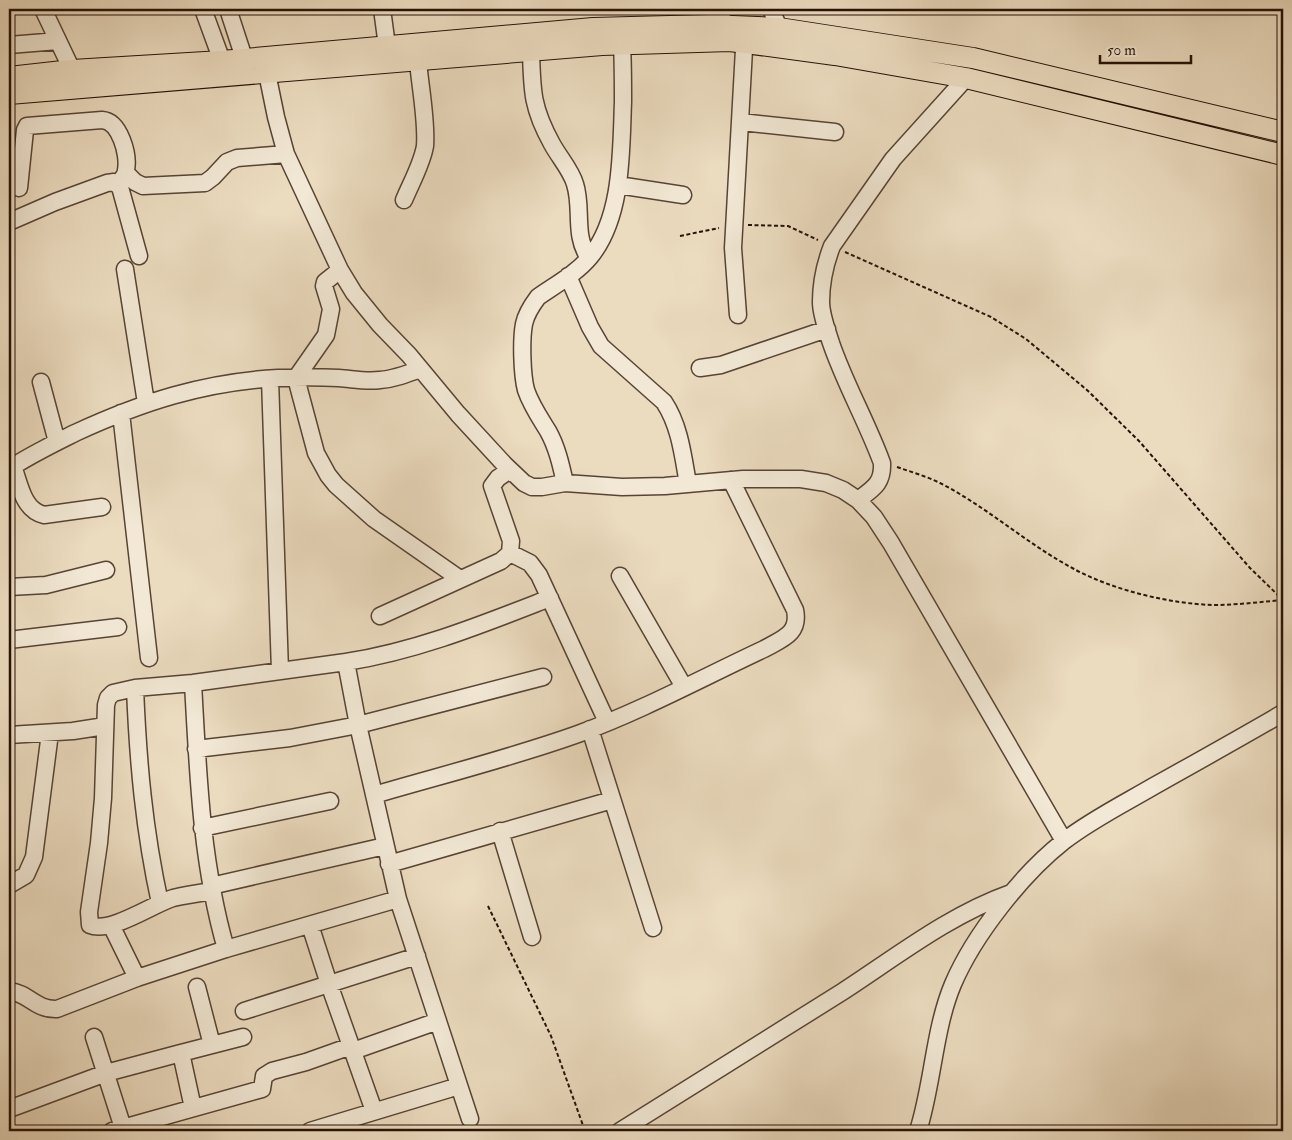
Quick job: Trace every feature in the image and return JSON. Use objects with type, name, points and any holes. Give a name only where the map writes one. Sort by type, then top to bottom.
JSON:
[{"type":"main road","points":[[9,77],[72,70],[222,61],[593,28],[708,25],[835,55],[966,78],[1283,155]]},
{"type":"main road","points":[[9,94],[531,51],[730,41],[745,35],[779,28],[973,58],[1283,132]]},
{"type":"street","points":[[43,9],[72,70]]},
{"type":"street","points":[[203,9],[222,61]]},
{"type":"street","points":[[228,9],[244,58]]},
{"type":"street","points":[[382,9],[387,46]]},
{"type":"street","points":[[708,25],[725,9]]},
{"type":"street","points":[[772,9],[779,28]]},
{"type":"street","points":[[738,315],[733,248],[745,35]]},
{"type":"street","points":[[9,45],[58,41]]},
{"type":"street","points":[[565,483],[555,446],[548,431],[537,416],[526,390],[523,375],[524,325],[532,304],[538,297],[568,276],[589,258],[598,246],[608,226],[621,170],[624,74],[622,45]]},
{"type":"street","points":[[531,51],[532,90],[537,114],[574,181],[578,201],[580,240],[584,252],[589,258]]},
{"type":"street","points":[[404,200],[422,159],[424,146],[425,132],[418,60]]},
{"type":"street","points":[[267,73],[280,135],[286,154],[340,270],[354,293],[458,414],[510,470],[524,483],[542,487],[565,483],[622,487],[731,480],[801,480],[826,483],[843,490],[858,500],[874,517],[891,543],[1064,841]]},
{"type":"street","points":[[858,500],[880,482],[883,473],[882,463],[836,358],[821,304],[822,278],[832,246],[893,159],[966,78]]},
{"type":"street","points":[[19,188],[27,126],[107,120],[119,131],[122,138],[127,164],[120,187],[139,256]]},
{"type":"street","points":[[741,122],[835,132]]},
{"type":"street","points":[[9,222],[55,202],[122,178],[143,186],[204,183],[214,177],[227,162],[237,158],[286,154]]},
{"type":"street","points":[[618,185],[683,195]]},
{"type":"street","points":[[125,269],[146,403]]},
{"type":"street","points":[[340,270],[325,282],[324,286],[331,303],[326,334],[296,378],[316,453],[336,486],[374,519],[460,579]]},
{"type":"street","points":[[568,276],[590,328],[601,346],[664,402],[670,411],[679,436],[688,484]]},
{"type":"street","points":[[700,368],[721,365],[827,329]]},
{"type":"street","points":[[102,507],[44,515],[36,513],[28,507],[11,468],[56,442],[121,413],[146,403],[200,388],[270,379],[380,380],[398,377],[420,369]]},
{"type":"street","points":[[270,379],[280,671]]},
{"type":"street","points":[[41,382],[56,442]]},
{"type":"street","points":[[121,413],[149,658]]},
{"type":"street","points":[[380,616],[501,561],[510,553],[511,541],[492,486],[498,478],[510,470]]},
{"type":"street","points":[[374,795],[536,748],[590,729],[684,687],[783,638],[795,628],[797,622],[791,600],[731,480]]},
{"type":"street","points":[[510,553],[530,563],[539,575],[607,722]]},
{"type":"street","points":[[9,587],[46,585],[106,570]]},
{"type":"street","points":[[620,576],[684,687]]},
{"type":"street","points":[[385,846],[174,898],[111,925],[95,927],[90,925],[89,920],[103,798],[106,705],[108,698],[119,690],[193,683],[371,658],[466,631],[550,598]]},
{"type":"street","points":[[9,640],[118,627]]},
{"type":"street","points":[[346,662],[358,725],[398,899],[470,1119]]},
{"type":"street","points":[[196,749],[290,738],[358,725],[543,677]]},
{"type":"street","points":[[193,683],[202,828],[211,888],[226,949]]},
{"type":"street","points":[[134,688],[145,826],[160,903]]},
{"type":"street","points":[[918,1131],[927,1099],[941,1026],[953,984],[977,941],[1011,893],[1040,862],[1064,841],[1129,800],[1283,714]]},
{"type":"street","points":[[9,735],[50,733],[105,726]]},
{"type":"street","points":[[590,729],[654,928]]},
{"type":"street","points":[[9,885],[26,875],[34,857],[50,733]]},
{"type":"street","points":[[389,864],[612,800]]},
{"type":"street","points":[[202,828],[330,801]]},
{"type":"street","points":[[500,831],[532,938]]},
{"type":"street","points":[[620,1131],[949,923],[983,904],[1011,893]]},
{"type":"street","points":[[9,991],[17,992],[39,1006],[57,1009],[137,978],[226,949],[398,899]]},
{"type":"street","points":[[111,925],[137,978]]},
{"type":"street","points":[[310,925],[374,1111]]},
{"type":"street","points":[[244,1011],[417,956]]},
{"type":"street","points":[[197,987],[212,1045]]},
{"type":"street","points":[[94,1037],[106,1073],[120,1130],[262,1088],[264,1076],[272,1071],[438,1021]]},
{"type":"street","points":[[9,1109],[106,1073],[243,1037]]},
{"type":"street","points":[[180,1053],[193,1108]]},
{"type":"street","points":[[310,1131],[459,1086]]},
{"type":"path","points":[[680,236],[735,224],[788,226],[991,317],[1026,339],[1087,390],[1139,441],[1250,568],[1283,600]]},
{"type":"path","points":[[882,463],[939,483],[980,507],[1017,534],[1075,570],[1103,582],[1134,592],[1212,605],[1283,600]]},
{"type":"path","points":[[488,906],[551,1036],[586,1131]]}]
